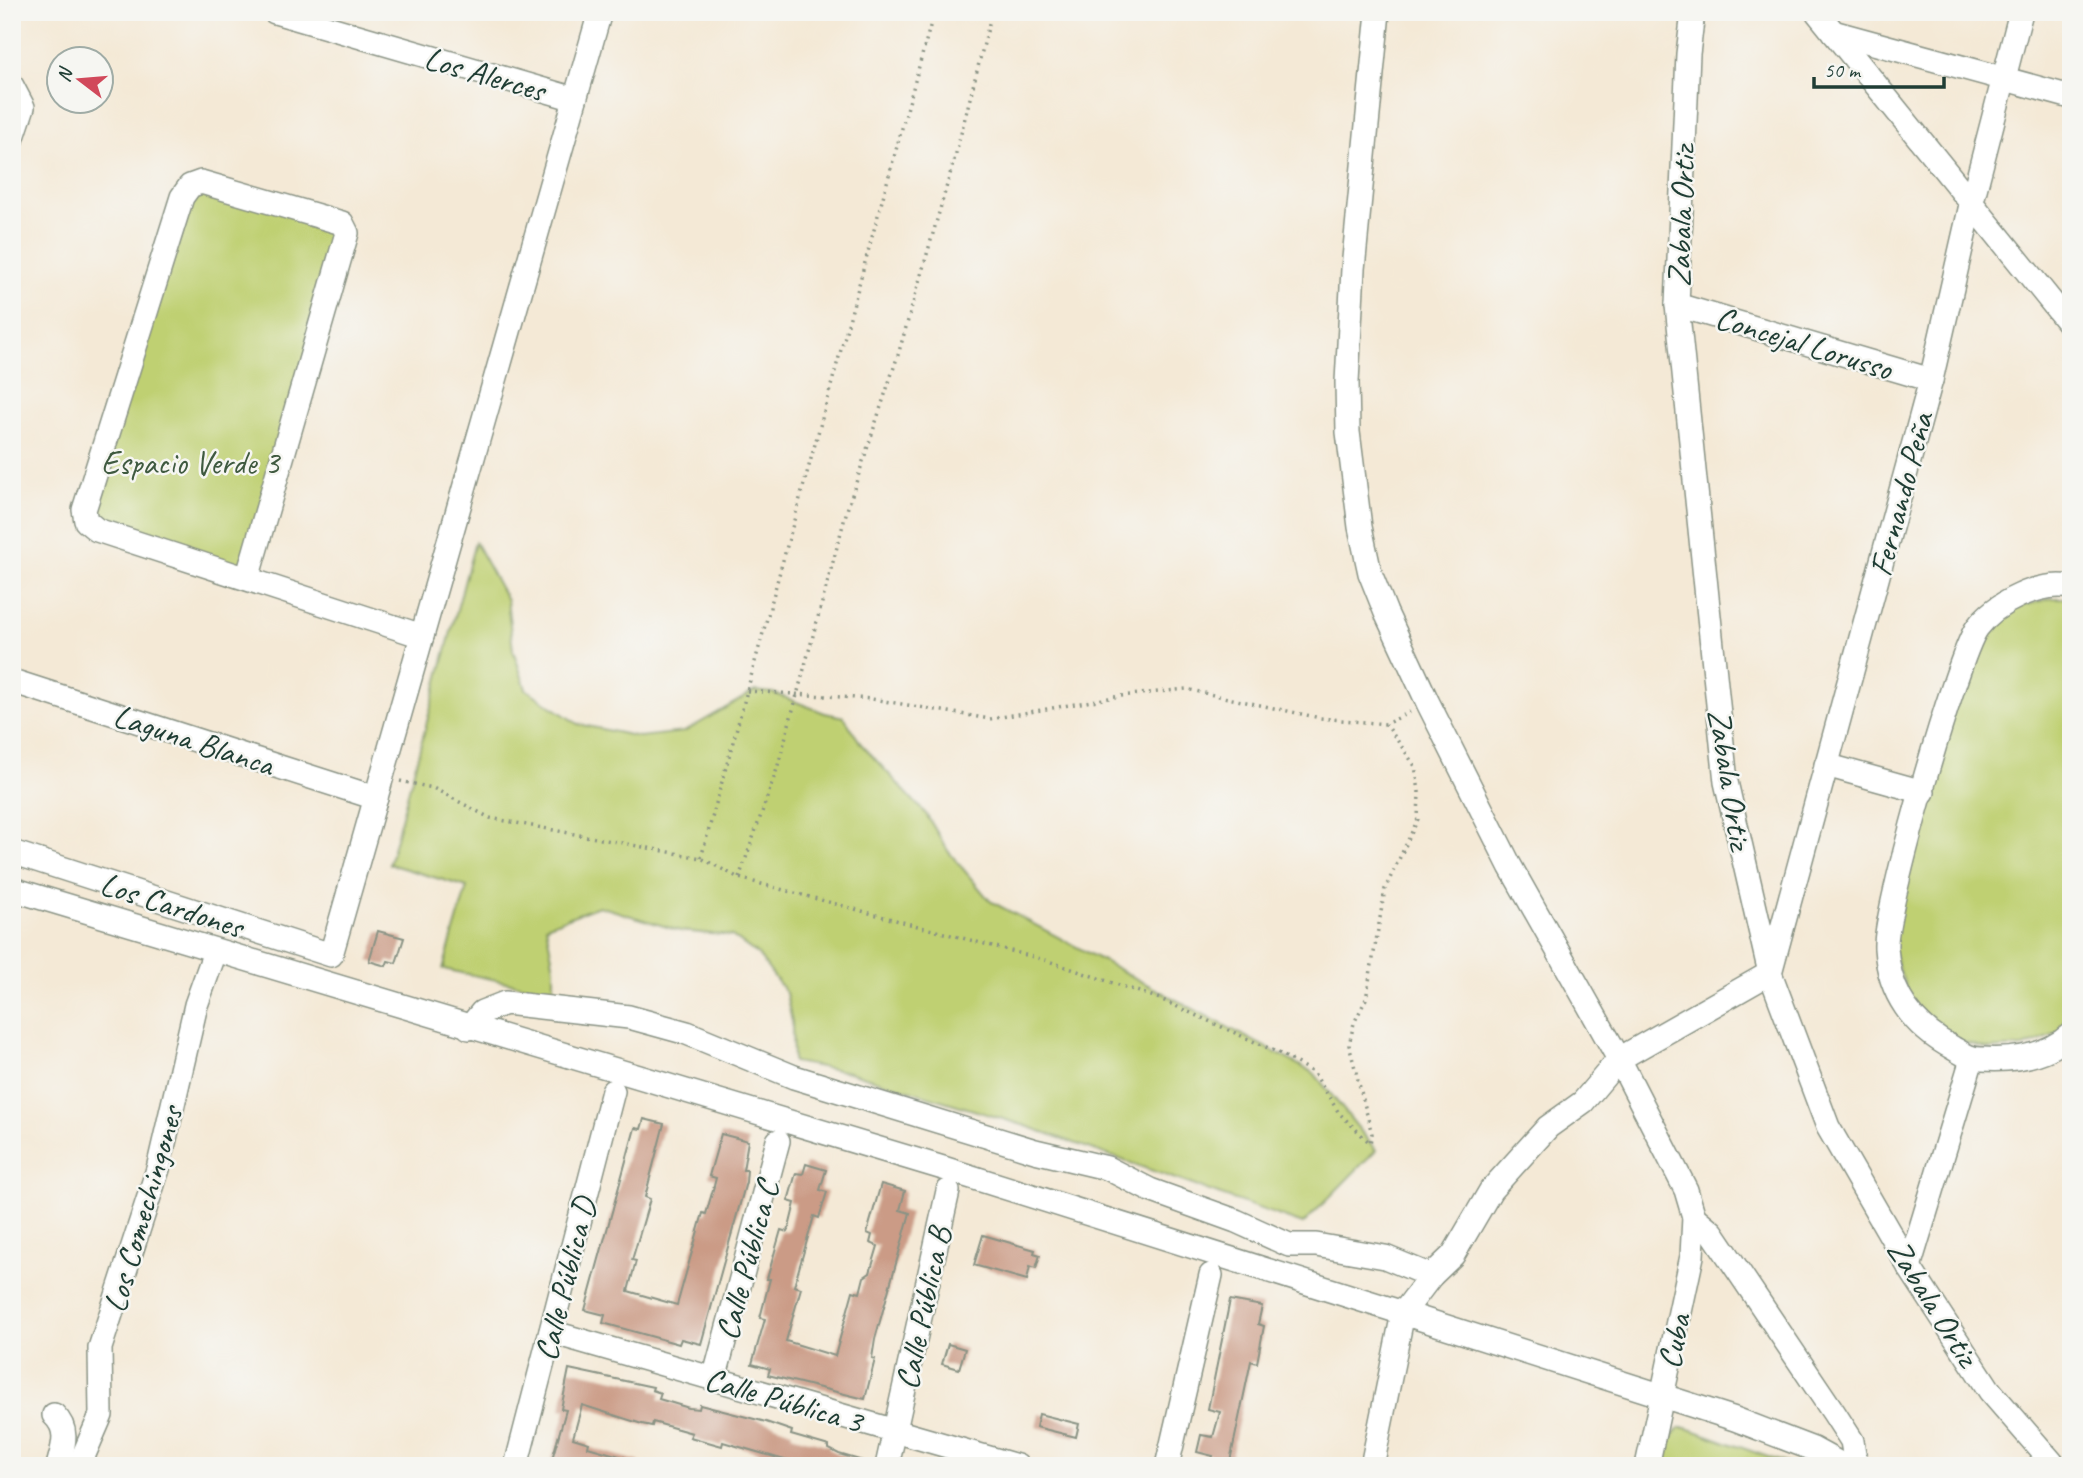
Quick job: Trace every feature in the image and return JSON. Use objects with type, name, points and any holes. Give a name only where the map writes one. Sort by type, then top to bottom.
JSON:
[{"type":"street","name":"Los Alerces","points":[[275,12],[575,99]]},
{"type":"street","points":[[378,790],[600,12]]},
{"type":"street","points":[[1378,12],[1353,269],[1347,382],[1348,432],[1358,515],[1370,573],[1428,703],[1510,866],[1619,1059],[1686,1190],[1694,1216],[1712,1232],[1834,1413],[1852,1441],[1856,1466]]},
{"type":"street","name":"Zabala Ortiz","points":[[1693,12],[1688,54],[1677,305],[1726,782],[1770,974],[1828,1127],[1909,1267],[1990,1391],[2054,1466]]},
{"type":"street","points":[[1817,12],[2071,326]]},
{"type":"street","name":"Fernando Peña","points":[[1770,974],[1931,380],[1971,205],[2021,12]]},
{"type":"street","points":[[1833,32],[2071,97]]},
{"type":"street","points":[[12,86],[21,97],[23,107],[12,140]]},
{"type":"street","points":[[247,579],[347,233],[342,223],[201,183],[190,187],[182,197],[84,510],[86,521],[96,530],[422,636]]},
{"type":"street","name":"Concejal Lorusso","points":[[1677,305],[1931,380]]},
{"type":"street","points":[[2071,587],[2060,585],[2030,592],[2001,606],[1978,627],[1964,657],[1923,792],[1889,916],[1885,945],[1889,975],[1905,1009],[1933,1038],[1972,1059],[2014,1061],[2039,1052],[2071,1034]]},
{"type":"street","name":"Laguna Blanca","points":[[12,681],[378,790]]},
{"type":"street","points":[[1826,765],[1923,792]]},
{"type":"street","name":"Los Cardones","points":[[12,852],[331,955],[378,790]]},
{"type":"street","points":[[12,888],[215,952],[956,1172],[1403,1313],[1662,1395],[1813,1449],[1844,1466]]},
{"type":"street","name":"Los Comechingones","points":[[79,1466],[100,1415],[100,1348],[158,1169],[196,1005],[215,952]]},
{"type":"street","points":[[1372,1466],[1403,1313],[1431,1276],[1453,1255],[1491,1190],[1548,1127],[1583,1102],[1619,1059],[1770,974]]},
{"type":"street","points":[[469,1028],[482,1012],[505,1003],[629,1017],[687,1032],[794,1077],[1035,1151],[1107,1168],[1150,1190],[1236,1221],[1289,1245],[1316,1245],[1385,1257],[1431,1276]]},
{"type":"street","points":[[1909,1267],[1972,1059]]},
{"type":"street","name":"Calle Pública D","points":[[516,1466],[613,1091]]},
{"type":"street","name":"Calle Pública C","points":[[714,1379],[778,1141]]},
{"type":"street","name":"Calle Pública B","points":[[887,1466],[948,1191]]},
{"type":"street","name":"Cuba","points":[[1647,1466],[1692,1256],[1694,1216]]},
{"type":"street","points":[[1167,1466],[1211,1275]]},
{"type":"street","name":"Calle Pública 3","points":[[551,1332],[1017,1466]]},
{"type":"street","points":[[54,1415],[61,1421],[65,1435],[58,1466]]},
{"type":"path","points":[[701,858],[934,12]]},
{"type":"path","points":[[739,877],[777,769],[847,510],[898,355],[955,157],[992,12]]},
{"type":"path","points":[[747,691],[872,699],[990,719],[1120,696],[1186,689],[1320,718],[1386,724],[1428,703]]},
{"type":"path","points":[[378,790],[403,781],[433,788],[490,818],[701,858],[739,877],[1048,961],[1160,999],[1277,1052],[1314,1073],[1339,1113],[1370,1143],[1372,1134],[1349,1045],[1353,1023],[1366,999],[1385,889],[1418,819],[1419,791],[1415,766],[1386,724]]},
{"type":"green space","name":"Espacio Verde 3","points":[[190,186],[342,223],[247,579],[86,521]]},
{"type":"green space","points":[[475,542],[507,600],[513,650],[526,689],[578,724],[639,737],[684,732],[755,691],[773,693],[825,713],[844,717],[861,744],[926,814],[948,851],[990,901],[1314,1073],[1376,1150],[1303,1224],[1026,1126],[849,1072],[793,1062],[792,1022],[786,993],[758,955],[732,936],[680,931],[599,906],[546,926],[554,968],[554,992],[443,969],[467,887],[389,864]]},
{"type":"green space","points":[[2051,598],[2071,598],[2071,1023],[2057,1034],[2024,1047],[1989,1049],[1959,1041],[1911,1004],[1889,939],[1971,646],[2012,609]]},
{"type":"green space","points":[[1679,1428],[1687,1428],[1793,1466],[1665,1466],[1671,1439]]},
{"type":"building","points":[[378,931],[404,938],[396,963],[388,961],[386,966],[369,961]]},
{"type":"building","points":[[644,1119],[664,1124],[645,1197],[650,1199],[632,1260],[636,1261],[628,1291],[677,1305],[703,1213],[706,1214],[714,1186],[716,1178],[709,1176],[721,1134],[748,1141],[743,1170],[747,1170],[746,1182],[701,1344],[681,1339],[679,1344],[603,1323],[605,1315],[585,1310],[635,1128],[641,1129]]},
{"type":"building","points":[[806,1164],[826,1170],[820,1190],[827,1192],[819,1218],[814,1216],[794,1286],[801,1288],[786,1341],[835,1356],[853,1291],[860,1293],[864,1277],[870,1273],[878,1246],[870,1243],[872,1235],[867,1233],[881,1184],[905,1191],[900,1210],[910,1213],[875,1339],[872,1358],[875,1359],[865,1399],[768,1375],[770,1369],[752,1364],[765,1319],[760,1318],[770,1279],[767,1279],[781,1230],[788,1232],[795,1203],[788,1201],[796,1173],[803,1174]]},
{"type":"building","points":[[983,1235],[1035,1250],[1034,1253],[1040,1255],[1036,1268],[1030,1266],[1027,1280],[974,1265]]},
{"type":"building","points":[[1230,1300],[1262,1306],[1258,1324],[1264,1326],[1257,1363],[1251,1361],[1229,1466],[1210,1466],[1213,1456],[1197,1452],[1201,1435],[1213,1437],[1220,1412],[1208,1409]]},
{"type":"building","points":[[948,1344],[965,1349],[959,1369],[942,1364]]},
{"type":"building","points":[[569,1369],[653,1387],[652,1390],[661,1393],[659,1399],[689,1408],[699,1409],[700,1405],[766,1422],[792,1431],[791,1435],[829,1446],[829,1449],[839,1454],[866,1462],[865,1466],[805,1466],[723,1442],[722,1446],[690,1437],[692,1433],[653,1422],[652,1426],[642,1424],[582,1405],[573,1438],[589,1443],[588,1447],[640,1462],[639,1466],[550,1466],[566,1410],[561,1409]]},
{"type":"building","points":[[1039,1414],[1079,1424],[1076,1437],[1036,1427]]}]
